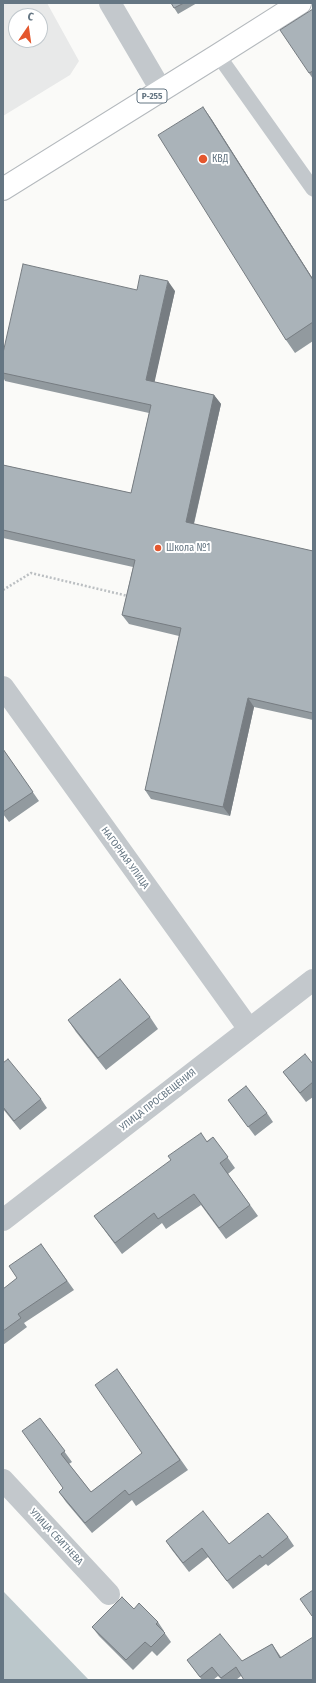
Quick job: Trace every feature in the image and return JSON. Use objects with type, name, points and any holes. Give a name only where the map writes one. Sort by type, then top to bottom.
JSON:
[{"type":"highway","name":"Р-255","points":[[3,189],[218,56],[300,3]]},
{"type":"street","points":[[110,3],[161,90]]},
{"type":"street","name":"НАГОРНАЯ УЛИЦА","points":[[3,686],[249,1029]]},
{"type":"street","name":"УЛИЦА ПРОСВЕЩЕНИЯ","points":[[3,1220],[313,980]]},
{"type":"street","name":"УЛИЦА СБИТНЕВА","points":[[3,1480],[109,1594]]},
{"type":"lane","points":[[218,56],[313,189]]},
{"type":"path","points":[[3,590],[31,573],[128,596]]},
{"type":"shaded area","points":[[3,3],[47,3],[79,61],[70,75],[3,116]]},
{"type":"shaded area","points":[[3,1591],[89,1680],[3,1680]]},
{"type":"building","points":[[171,3],[184,3],[174,8]]},
{"type":"building","points":[[313,9],[313,71],[309,73],[280,30]]},
{"type":"building","points":[[203,107],[313,280],[313,322],[286,340],[158,135]]},
{"type":"building","name":"Школа №1","points":[[23,264],[137,290],[140,275],[168,281],[146,380],[214,395],[186,522],[313,551],[313,713],[248,698],[223,807],[145,790],[181,628],[122,615],[135,560],[3,530],[3,465],[131,493],[151,405],[3,373],[3,353]]},
{"type":"building","points":[[3,749],[33,792],[3,812]]},
{"type":"building","points":[[120,979],[150,1017],[98,1058],[68,1020]]},
{"type":"building","points":[[305,1054],[313,1064],[313,1082],[300,1093],[283,1072]]},
{"type":"building","points":[[8,1059],[41,1099],[14,1121],[3,1107],[3,1063]]},
{"type":"building","points":[[246,1086],[267,1113],[248,1127],[228,1100]]},
{"type":"building","points":[[201,1133],[207,1142],[213,1137],[228,1157],[220,1163],[250,1205],[219,1228],[194,1194],[158,1219],[154,1213],[115,1243],[94,1216],[171,1160],[168,1156]]},
{"type":"building","points":[[41,1244],[67,1281],[18,1314],[21,1318],[3,1331],[3,1289],[17,1278],[9,1266]]},
{"type":"building","points":[[117,1369],[180,1460],[129,1495],[125,1490],[85,1523],[59,1492],[63,1488],[22,1431],[40,1418],[65,1451],[61,1454],[91,1492],[142,1453],[95,1385]]},
{"type":"building","points":[[203,1511],[229,1544],[268,1513],[288,1537],[262,1558],[260,1555],[227,1581],[202,1548],[183,1563],[166,1541]]},
{"type":"building","points":[[313,1590],[313,1616],[312,1616],[300,1599]]},
{"type":"building","points":[[122,1597],[134,1609],[139,1603],[158,1622],[156,1624],[165,1633],[151,1647],[145,1642],[126,1660],[92,1627]]},
{"type":"building","points":[[220,1634],[242,1661],[272,1644],[280,1658],[313,1637],[313,1680],[244,1680],[236,1667],[221,1678],[212,1667],[200,1677],[187,1660]]},
{"type":"place","name":"КВД","points":[[203,159]]},
{"type":"place","name":"Школа №1","points":[[158,548]]}]
